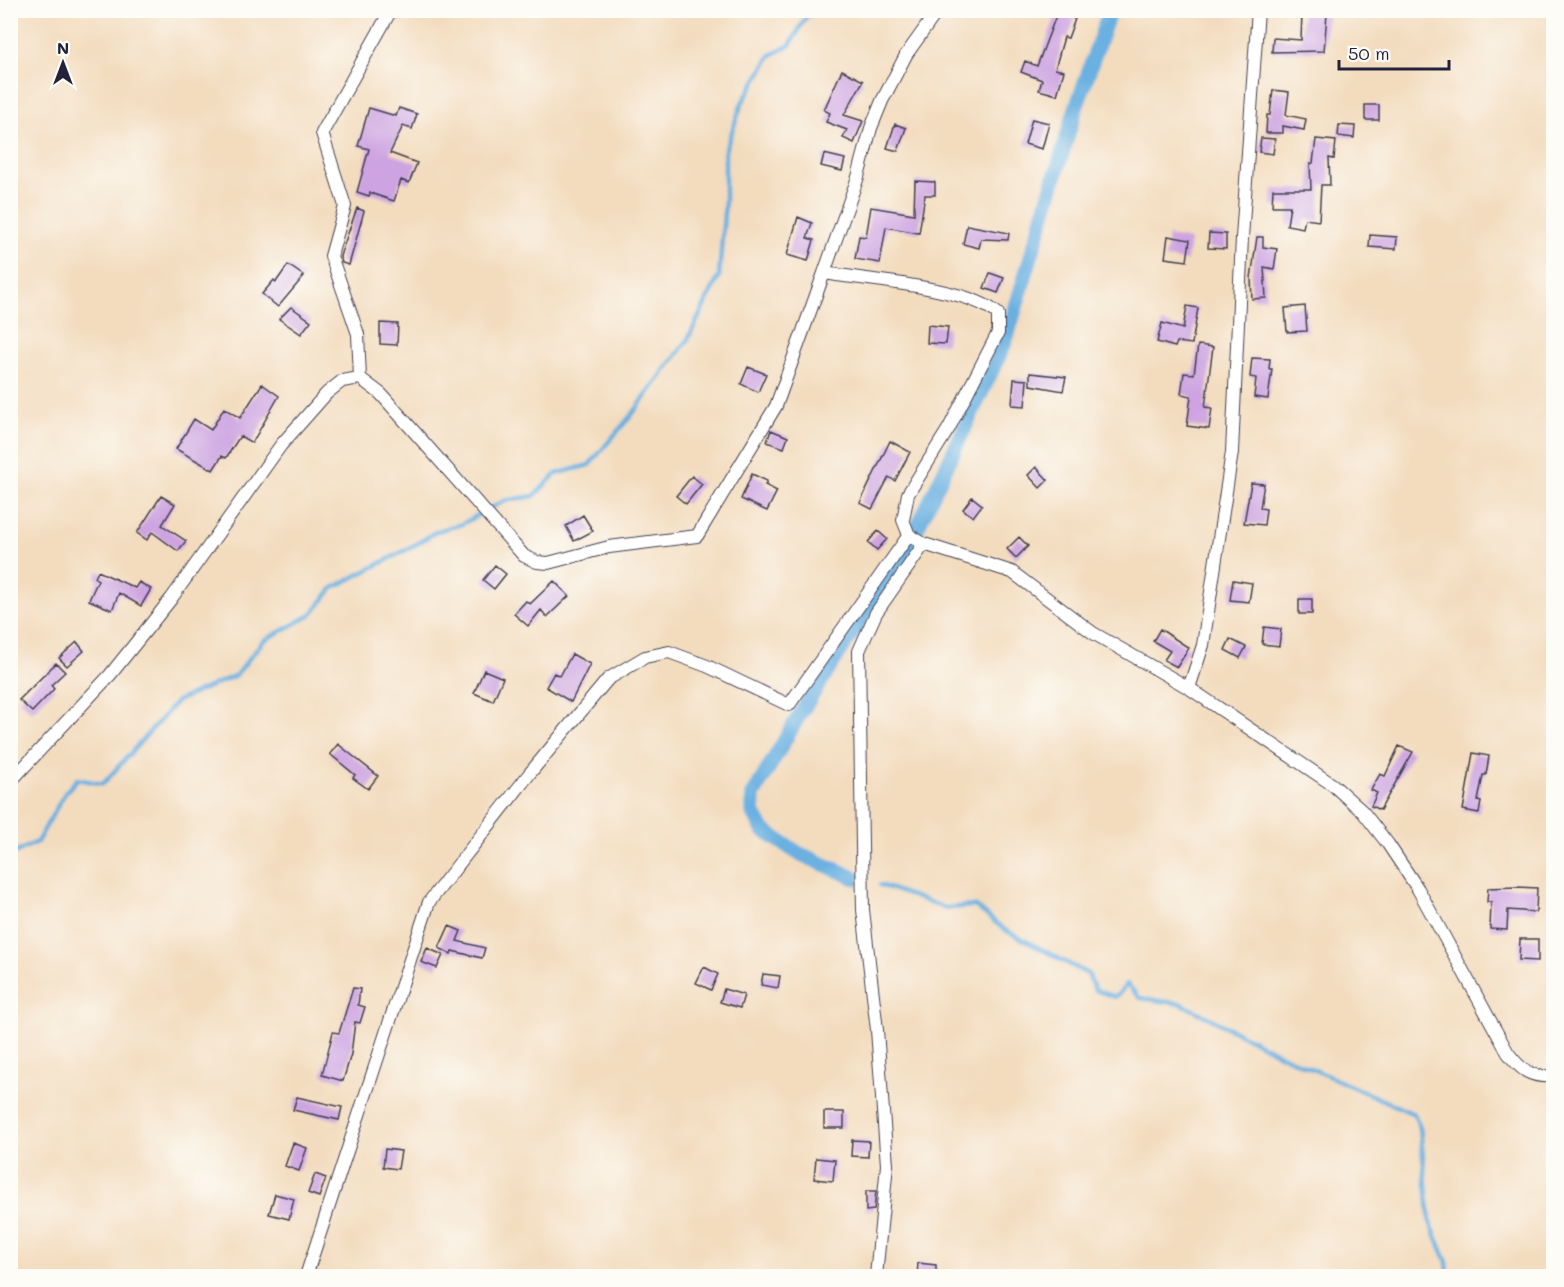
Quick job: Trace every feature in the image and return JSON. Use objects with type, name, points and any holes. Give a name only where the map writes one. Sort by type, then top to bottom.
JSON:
[{"type":"street","points":[[360,378],[358,334],[331,256],[345,206],[322,133],[391,10]]},
{"type":"street","points":[[10,782],[110,675],[171,599],[282,446],[327,393],[342,381],[360,378],[381,393],[476,505],[524,556],[537,562],[548,563],[609,547],[697,536],[776,406],[858,177],[871,128],[882,101],[906,55],[938,10]]},
{"type":"street","points":[[1189,688],[1203,645],[1232,452],[1242,238],[1258,10]]},
{"type":"street","points":[[824,273],[925,289],[988,305],[998,314],[998,333],[949,428],[908,495],[903,520],[909,536],[924,544],[1012,572],[1093,633],[1189,688],[1333,786],[1363,812],[1418,889],[1508,1053],[1523,1072],[1537,1076],[1554,1076]]},
{"type":"street","points":[[306,1276],[429,902],[530,773],[608,679],[645,657],[669,652],[706,666],[789,705],[909,536]]},
{"type":"street","points":[[876,1276],[887,1165],[877,1030],[863,910],[859,651],[876,613],[924,544]]},
{"type":"building","points":[[1057,13],[1075,19],[1068,38],[1064,37],[1055,69],[1064,71],[1057,95],[1039,90],[1042,80],[1021,72],[1025,61],[1037,66]]},
{"type":"building","points":[[1302,13],[1327,14],[1324,51],[1272,52],[1273,38],[1301,40]]},
{"type":"building","points":[[842,70],[863,81],[844,115],[863,121],[854,143],[843,138],[847,130],[826,122],[830,113],[824,110]]},
{"type":"building","points":[[1273,90],[1289,92],[1286,115],[1306,119],[1304,130],[1283,126],[1283,133],[1266,133],[1267,115],[1270,115]]},
{"type":"building","points":[[1365,105],[1379,105],[1379,120],[1365,120]]},
{"type":"building","points":[[369,108],[396,116],[399,108],[417,114],[412,129],[403,126],[390,153],[417,163],[409,183],[401,180],[394,201],[370,193],[369,196],[357,192],[369,149],[358,146]]},
{"type":"building","points":[[1032,119],[1049,123],[1042,149],[1025,144]]},
{"type":"building","points":[[895,124],[906,128],[898,151],[887,148]]},
{"type":"building","points":[[1339,125],[1355,126],[1354,138],[1338,136]]},
{"type":"building","points":[[1261,138],[1275,139],[1273,154],[1259,152]]},
{"type":"building","points":[[1316,139],[1336,141],[1334,159],[1329,158],[1330,185],[1321,185],[1319,221],[1305,219],[1303,228],[1287,225],[1290,206],[1272,206],[1273,189],[1311,189],[1310,164],[1313,163]]},
{"type":"building","points":[[824,154],[845,159],[842,171],[821,166]]},
{"type":"building","points":[[915,181],[935,182],[935,195],[925,195],[919,233],[886,227],[880,263],[855,259],[859,236],[866,237],[871,207],[914,214]]},
{"type":"building","points":[[357,208],[364,211],[349,265],[342,263],[340,256]]},
{"type":"building","points":[[798,217],[812,223],[807,238],[814,240],[808,261],[787,255]]},
{"type":"building","points":[[967,225],[1009,233],[1008,240],[981,239],[979,248],[963,244]]},
{"type":"building","points":[[1209,233],[1226,234],[1226,249],[1208,248]]},
{"type":"building","points":[[1370,235],[1397,237],[1396,249],[1369,247]]},
{"type":"building","points":[[1168,236],[1190,240],[1187,261],[1165,258]]},
{"type":"building","points":[[1257,237],[1263,237],[1263,247],[1277,249],[1274,269],[1264,267],[1266,298],[1252,299],[1251,278]]},
{"type":"building","points":[[288,265],[304,276],[278,307],[262,294],[274,280],[276,282]]},
{"type":"building","points":[[990,273],[1004,278],[998,293],[984,288]]},
{"type":"building","points":[[1187,306],[1198,308],[1192,344],[1177,342],[1175,347],[1157,342],[1162,323],[1183,329]]},
{"type":"building","points":[[1305,306],[1307,331],[1287,332],[1285,308]]},
{"type":"building","points":[[291,307],[311,321],[301,334],[279,319]]},
{"type":"building","points":[[380,323],[398,324],[397,345],[380,344]]},
{"type":"building","points":[[928,325],[948,327],[946,344],[927,343]]},
{"type":"building","points":[[1198,345],[1213,347],[1205,407],[1212,408],[1209,429],[1187,426],[1191,396],[1181,394],[1184,373],[1194,374]]},
{"type":"building","points":[[1252,358],[1270,359],[1269,369],[1272,369],[1268,399],[1254,397],[1256,378],[1250,377]]},
{"type":"building","points":[[748,367],[766,374],[758,392],[741,384]]},
{"type":"building","points":[[1030,373],[1066,377],[1063,391],[1030,385]]},
{"type":"building","points":[[1014,379],[1027,380],[1025,406],[1012,405]]},
{"type":"building","points":[[262,384],[279,396],[252,443],[240,436],[226,458],[222,456],[213,470],[176,449],[194,419],[211,430],[224,408],[240,418]]},
{"type":"building","points":[[771,430],[788,437],[784,448],[767,442]]},
{"type":"building","points":[[890,441],[910,452],[895,481],[889,477],[872,509],[860,503]]},
{"type":"building","points":[[1036,467],[1048,480],[1040,488],[1028,475]]},
{"type":"building","points":[[752,474],[767,481],[765,485],[777,491],[767,511],[741,499]]},
{"type":"building","points":[[692,476],[702,484],[686,504],[676,496]]},
{"type":"building","points":[[1251,483],[1264,484],[1260,508],[1266,509],[1264,525],[1244,523]]},
{"type":"building","points":[[161,496],[175,504],[162,525],[186,541],[178,551],[152,532],[147,540],[137,533]]},
{"type":"building","points":[[972,497],[982,505],[973,517],[963,509]]},
{"type":"building","points":[[583,515],[593,531],[574,541],[566,526]]},
{"type":"building","points":[[878,531],[887,539],[877,550],[868,542]]},
{"type":"building","points":[[1019,537],[1028,546],[1016,558],[1007,549]]},
{"type":"building","points":[[495,565],[506,574],[494,589],[483,580]]},
{"type":"building","points":[[98,571],[135,588],[139,582],[151,589],[141,606],[119,593],[112,610],[89,600],[98,580],[95,578]]},
{"type":"building","points":[[1233,580],[1252,583],[1249,602],[1230,600]]},
{"type":"building","points":[[554,581],[569,596],[547,617],[541,610],[528,626],[514,614],[526,601],[530,604]]},
{"type":"building","points":[[1299,599],[1312,599],[1312,614],[1299,614]]},
{"type":"building","points":[[1264,627],[1281,629],[1279,646],[1262,644]]},
{"type":"building","points":[[1160,629],[1189,648],[1177,667],[1164,660],[1170,651],[1153,641]]},
{"type":"building","points":[[1230,639],[1246,647],[1240,658],[1225,650]]},
{"type":"building","points":[[77,642],[84,651],[67,666],[59,658]]},
{"type":"building","points":[[572,654],[590,664],[571,702],[546,687],[554,673],[560,676]]},
{"type":"building","points":[[56,663],[65,672],[51,685],[54,689],[32,712],[19,700]]},
{"type":"building","points":[[484,670],[503,678],[493,701],[474,693]]},
{"type":"building","points":[[338,744],[378,776],[368,789],[353,778],[355,775],[330,754]]},
{"type":"building","points":[[1399,746],[1413,752],[1380,810],[1371,806],[1377,793],[1371,790],[1380,774],[1385,776]]},
{"type":"building","points":[[1473,753],[1489,756],[1478,801],[1481,802],[1479,813],[1463,810]]},
{"type":"building","points":[[1488,888],[1537,888],[1536,912],[1508,910],[1507,930],[1490,929],[1491,902],[1487,902]]},
{"type":"building","points":[[449,926],[461,931],[457,941],[485,948],[482,958],[452,951],[451,954],[439,948]]},
{"type":"building","points":[[1520,939],[1538,939],[1538,961],[1519,960]]},
{"type":"building","points":[[427,948],[443,955],[437,968],[421,962]]},
{"type":"building","points":[[704,967],[718,974],[711,990],[696,983]]},
{"type":"building","points":[[763,974],[780,976],[778,988],[761,985]]},
{"type":"building","points":[[353,988],[360,989],[358,1005],[365,1007],[360,1023],[355,1022],[351,1054],[343,1081],[322,1075],[333,1032],[339,1033]]},
{"type":"building","points":[[724,989],[744,995],[740,1008],[720,1002]]},
{"type":"building","points":[[297,1097],[342,1107],[339,1120],[293,1110]]},
{"type":"building","points":[[824,1112],[844,1112],[844,1128],[824,1128]]},
{"type":"building","points":[[852,1140],[869,1141],[868,1157],[851,1156]]},
{"type":"building","points":[[293,1143],[307,1148],[299,1171],[285,1166]]},
{"type":"building","points":[[385,1149],[401,1151],[398,1169],[383,1167]]},
{"type":"building","points":[[816,1158],[835,1160],[833,1181],[814,1179]]},
{"type":"building","points":[[315,1174],[326,1178],[319,1197],[308,1193]]},
{"type":"building","points":[[866,1191],[876,1191],[874,1210],[866,1211]]},
{"type":"building","points":[[275,1194],[294,1199],[289,1219],[269,1214]]},
{"type":"building","points":[[918,1263],[936,1265],[936,1276],[917,1276]]},
{"type":"waterway","points":[[10,855],[37,842],[65,793],[77,779],[103,784],[177,701],[236,675],[263,641],[311,615],[333,588],[410,548],[437,531],[462,524],[504,501],[534,496],[556,474],[589,465],[634,412],[687,341],[719,276],[725,201],[725,151],[742,103],[771,55],[790,45],[806,17],[820,10]]},
{"type":"waterway","points":[[855,878],[798,853],[763,830],[753,812],[753,795],[800,714],[910,543],[1005,343],[1074,114],[1110,10]]},
{"type":"waterway","points":[[880,885],[946,908],[975,906],[1005,930],[1088,974],[1095,990],[1116,997],[1127,984],[1140,998],[1182,1004],[1283,1056],[1414,1114],[1420,1128],[1430,1222],[1447,1262],[1448,1276]]}]
